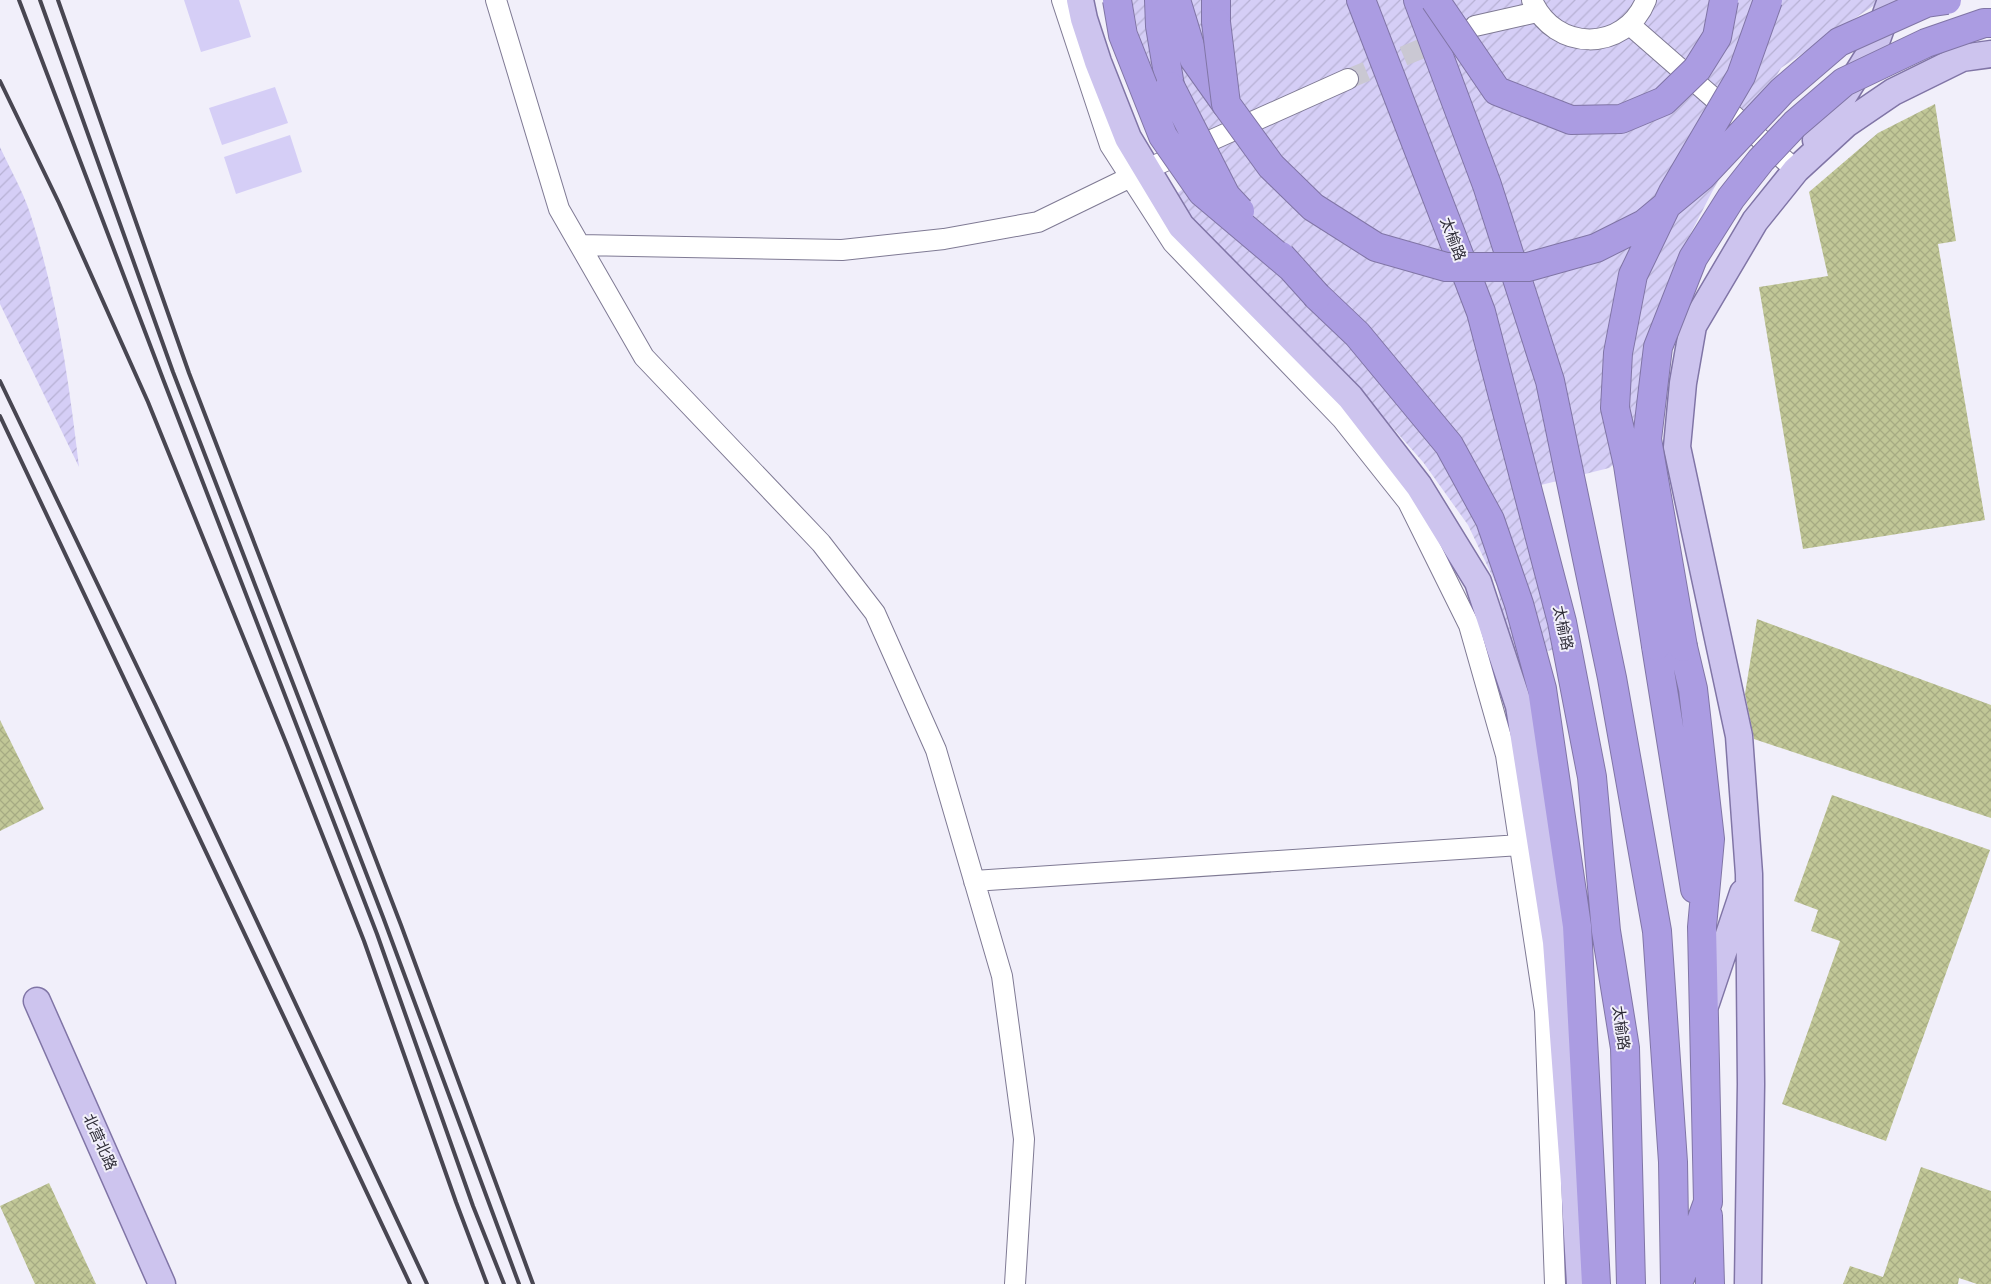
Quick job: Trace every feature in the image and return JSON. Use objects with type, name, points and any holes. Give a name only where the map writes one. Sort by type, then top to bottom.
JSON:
[{"type":"highway","points":[[1117,0],[1123,35],[1163,136],[1202,192],[1292,268]]},
{"type":"highway","points":[[1159,0],[1160,26],[1170,86],[1226,196],[1292,268],[1357,334],[1449,446],[1490,520],[1519,604],[1542,689],[1577,926],[1596,1284]]},
{"type":"highway","points":[[1176,0],[1194,59],[1271,166],[1314,207],[1376,247],[1446,267],[1528,267],[1596,248],[1644,224],[1702,176],[1782,91],[1839,42],[1926,3],[1947,0]]},
{"type":"highway","name":"太榆路","points":[[1361,0],[1481,312],[1562,622],[1592,777],[1606,931],[1625,1048],[1630,1284]]},
{"type":"highway","points":[[1418,0],[1488,185],[1550,381],[1612,678],[1658,931],[1673,1162],[1676,1284]]},
{"type":"highway","points":[[1435,0],[1497,91],[1571,120],[1621,118],[1664,101],[1697,69],[1717,37],[1724,0]]},
{"type":"highway","points":[[1702,927],[1628,465],[1615,408],[1618,353],[1633,275],[1673,192],[1741,76],[1768,0]]},
{"type":"highway","points":[[1216,11],[1226,104]]},
{"type":"highway","points":[[1710,1284],[1702,927],[1710,839],[1693,689],[1683,647],[1647,439],[1658,347],[1693,258],[1731,198],[1761,160],[1795,124],[1844,82],[1926,43],[1984,23],[1991,23]]},
{"type":"highway","points":[[1676,1284],[1708,1202]]},
{"type":"main road","points":[[1080,0],[1098,62],[1128,138],[1138,173],[1181,226],[1350,397],[1419,486],[1478,582],[1518,706],[1556,942],[1580,1284]]},
{"type":"main road","points":[[1748,1284],[1750,1084],[1749,874],[1739,736],[1676,447],[1683,383],[1693,326],[1754,221],[1796,170],[1875,45],[1891,0]]},
{"type":"main road","points":[[1796,170],[1846,124],[1893,92],[1962,58],[1991,54]]},
{"type":"main road","points":[[1704,1008],[1749,874]]},
{"type":"main road","name":"北营北路","points":[[37,1001],[162,1284]]},
{"type":"street","points":[[496,0],[559,209],[644,357],[822,543],[875,613],[936,750],[1002,976],[1024,1139],[1015,1284]]},
{"type":"street","points":[[1062,0],[1110,145],[1138,173],[1173,243],[1342,419],[1408,502],[1469,625],[1506,755],[1545,1011],[1555,1284]]},
{"type":"street","points":[[1475,26],[1535,6],[1551,27],[1570,37],[1591,40],[1612,36],[1630,25],[1642,11],[1646,0]]},
{"type":"street","points":[[1630,25],[1796,170]]},
{"type":"street","points":[[580,245],[842,250],[944,239],[1038,222],[1138,173],[1348,79]]},
{"type":"street","points":[[974,881],[1520,846]]},
{"type":"shaded area","points":[[184,0],[239,0],[251,37],[201,52]]},
{"type":"shaded area","points":[[1132,0],[1893,0],[1876,4],[1781,68],[1712,192],[1679,256],[1648,334],[1639,444],[1609,468],[1513,492],[1557,649],[1512,658],[1497,586],[1468,525],[1423,462],[1376,409],[1171,198],[1199,177],[1143,60]]},
{"type":"shaded area","points":[[275,87],[288,123],[222,145],[209,108]]},
{"type":"shaded area","points":[[290,135],[302,172],[236,194],[224,157]]},
{"type":"shaded area","points":[[0,147],[27,205],[48,275],[61,339],[79,467],[0,304]]},
{"type":"building","points":[[1935,104],[1956,241],[1938,244],[1985,520],[1803,549],[1759,287],[1828,276],[1809,192],[1878,133]]},
{"type":"building","points":[[1757,619],[1991,705],[1991,818],[1754,739],[1745,694]]},
{"type":"building","points":[[0,720],[44,809],[0,831]]},
{"type":"building","points":[[1832,795],[1990,850],[1886,1141],[1782,1104],[1840,941],[1811,931],[1818,910],[1794,901]]},
{"type":"building","points":[[1921,1167],[1991,1191],[1991,1284],[1977,1284],[1959,1278],[1958,1284],[1843,1284],[1850,1266],[1883,1277]]},
{"type":"building","points":[[49,1183],[96,1284],[35,1284],[0,1206]]},
{"type":"tunnel","points":[[1348,79],[1445,39]]},
{"type":"railway","points":[[19,0],[377,934],[473,1206],[504,1284]]},
{"type":"railway","points":[[40,0],[173,372],[383,917],[519,1284]]},
{"type":"railway","points":[[58,0],[189,373],[401,925],[533,1284]]},
{"type":"railway","points":[[0,81],[59,203],[148,402],[287,745],[364,941],[456,1202],[487,1284]]},
{"type":"railway","points":[[0,381],[156,706],[427,1284]]},
{"type":"railway","points":[[0,416],[410,1284]]}]
